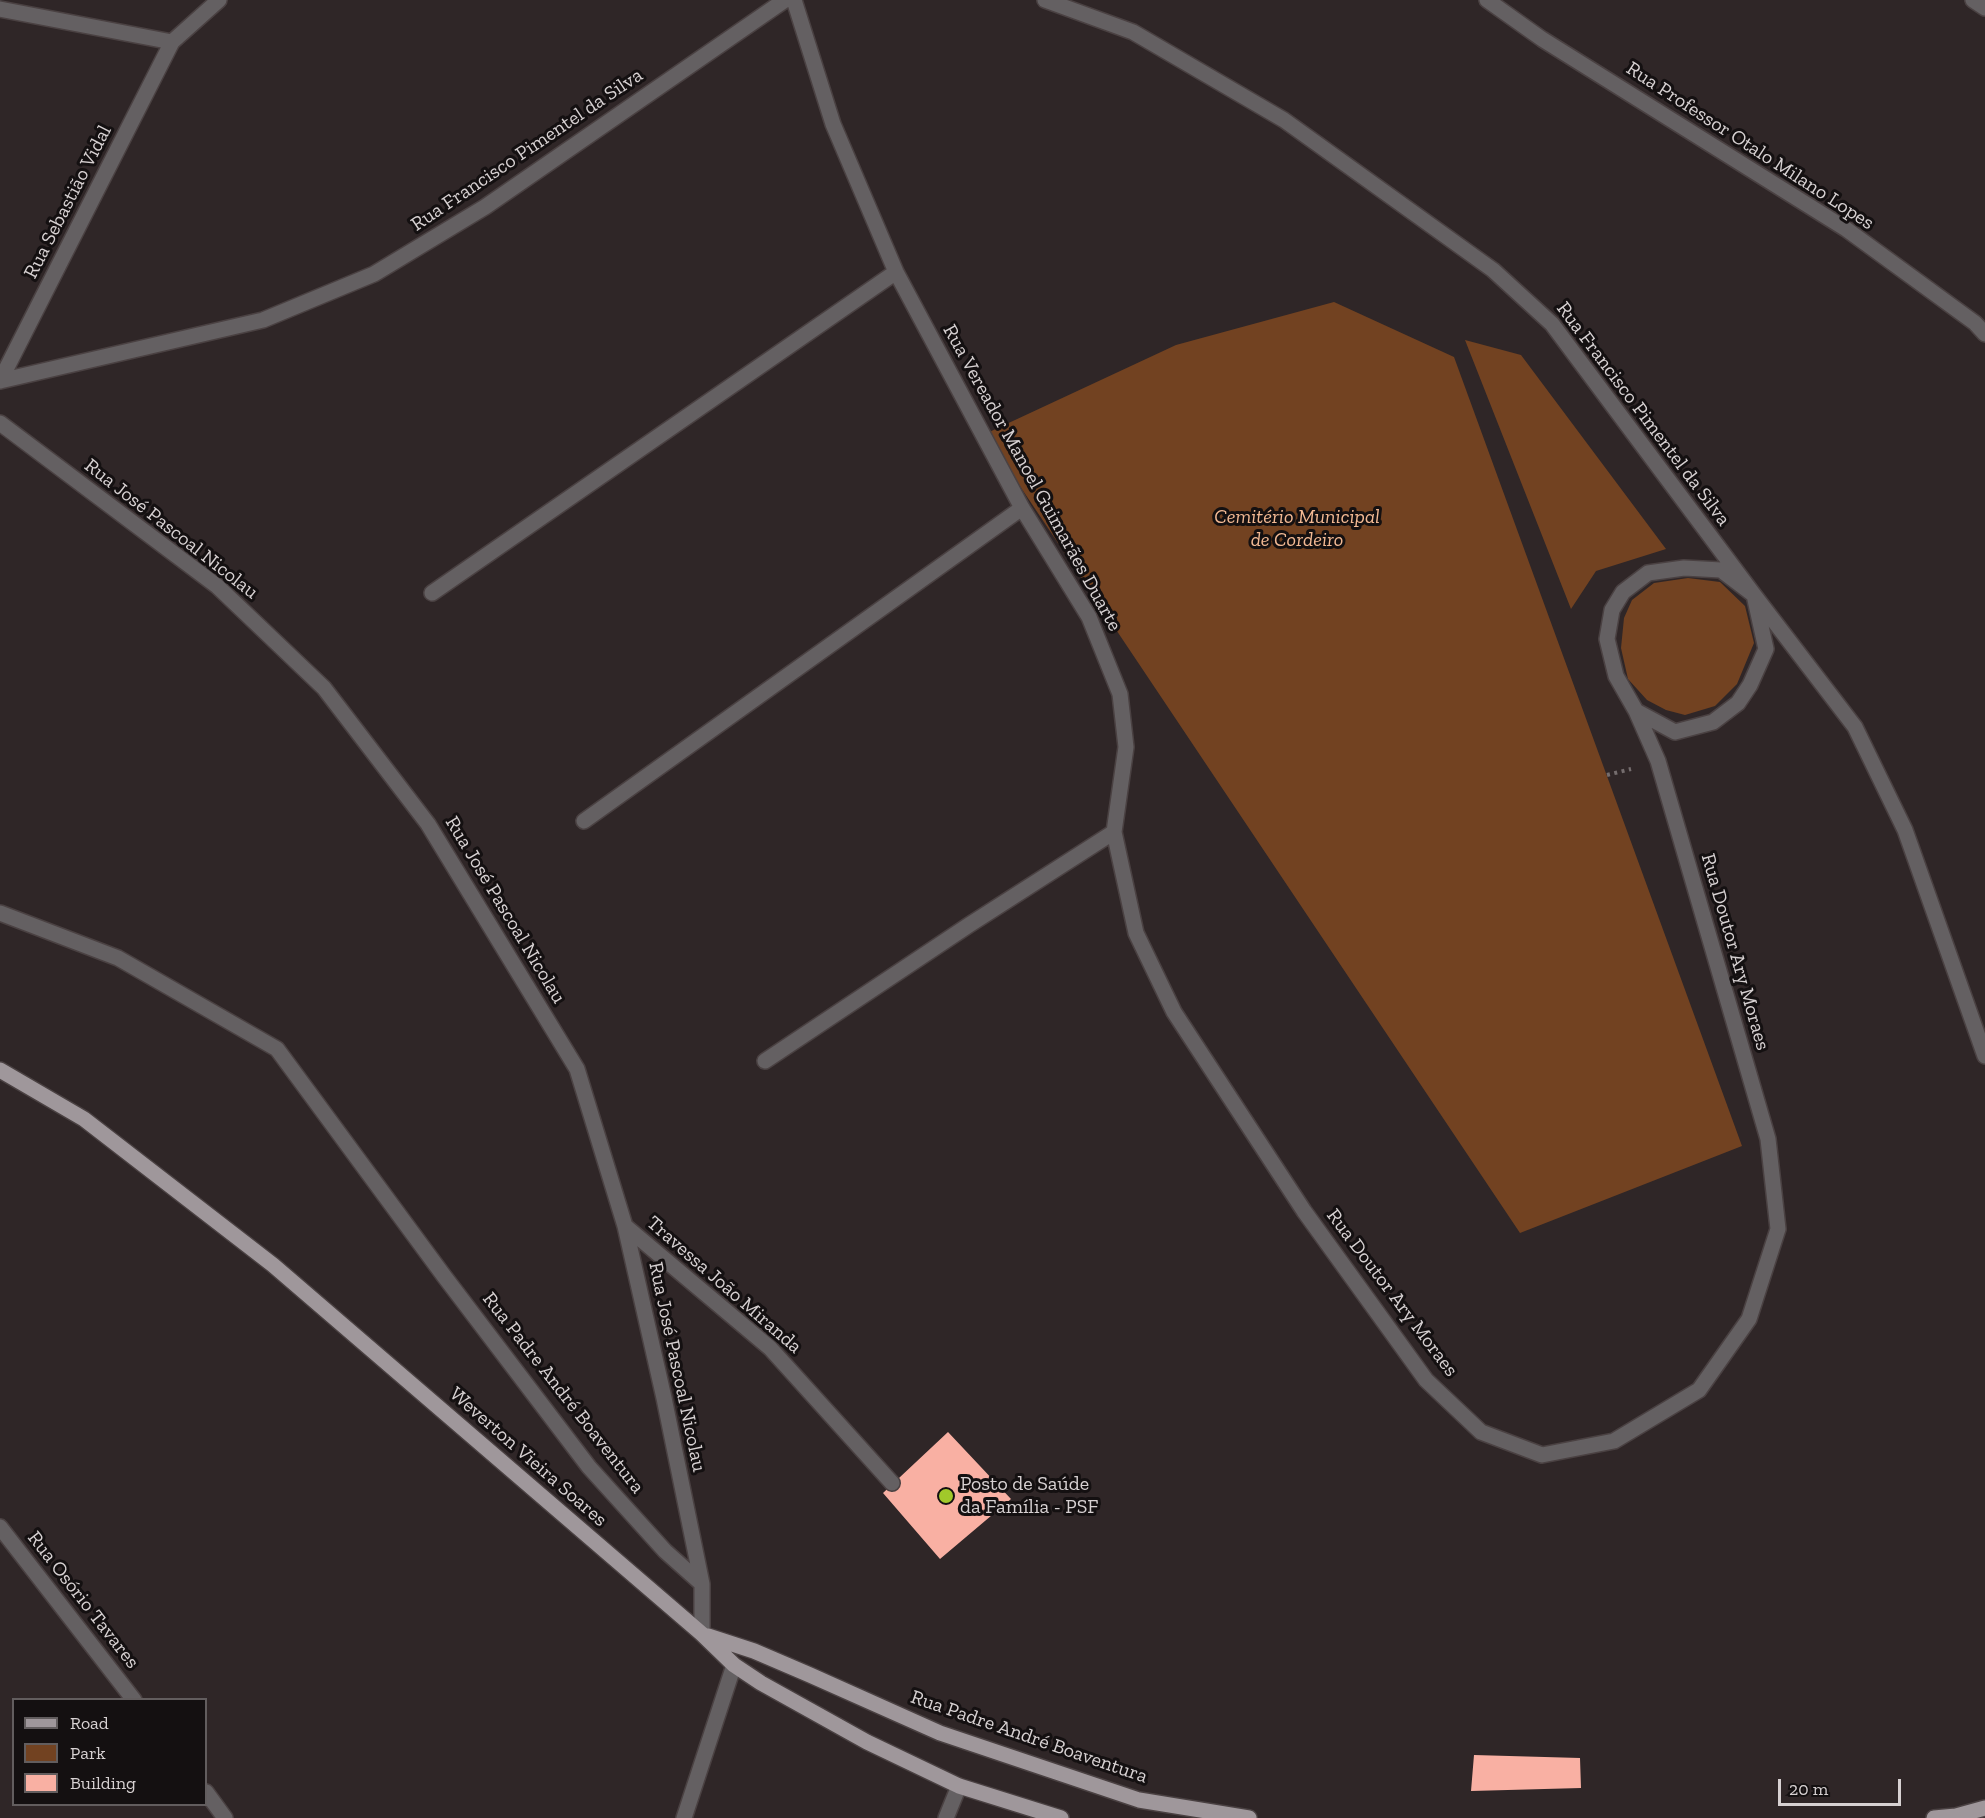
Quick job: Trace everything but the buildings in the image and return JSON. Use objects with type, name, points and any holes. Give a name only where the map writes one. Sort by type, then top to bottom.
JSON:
[{"type":"main road","name":"Weverton Vieira Soares","points":[[0,1070],[84,1119],[273,1265],[702,1634],[734,1665],[761,1683],[867,1742],[959,1786],[1061,1818]]},
{"type":"main road","name":"Rua Padre André Boaventura","points":[[702,1634],[754,1651],[940,1732],[1073,1778],[1139,1800],[1249,1818]]},
{"type":"main road","points":[[1934,1818],[1956,1816],[1985,1808]]},
{"type":"street","points":[[0,9],[172,42],[219,0]]},
{"type":"street","name":"Rua Francisco Pimentel da Silva","points":[[0,381],[263,320],[374,274],[485,207],[784,0]]},
{"type":"street","name":"Rua Vereador Manoel Guimarães Duarte","points":[[794,0],[833,124],[896,272],[1022,508],[1089,617],[1120,694],[1126,747],[1114,832]]},
{"type":"street","name":"Rua Francisco Pimentel da Silva","points":[[1045,0],[1133,32],[1284,120],[1493,270],[1552,324],[1855,727],[1905,830],[1985,1056]]},
{"type":"street","name":"Rua Professor Otalo Milano Lopes","points":[[1487,0],[1542,39],[1846,230],[1975,323],[1985,334]]},
{"type":"street","points":[[1973,0],[1985,8]]},
{"type":"street","name":"Rua Sebastião Vidal","points":[[0,381],[172,42]]},
{"type":"street","points":[[432,593],[896,272]]},
{"type":"street","name":"Rua José Pascoal Nicolau","points":[[0,423],[217,586],[324,688],[428,824],[577,1069],[625,1226],[664,1398],[702,1584]]},
{"type":"street","points":[[584,821],[1022,508]]},
{"type":"street","points":[[1684,568],[1721,570],[1754,595],[1766,649],[1750,685],[1738,703],[1713,722],[1675,732],[1636,711],[1616,676],[1607,639],[1612,610],[1623,592],[1648,573],[1684,568]]},
{"type":"street","name":"Rua Doutor Ary Moraes","points":[[1114,832],[1136,933],[1174,1012],[1304,1211],[1426,1380],[1481,1432],[1542,1455],[1614,1441],[1699,1390],[1749,1319],[1778,1229],[1768,1139],[1658,761],[1636,711]]},
{"type":"street","points":[[765,1061],[1114,832]]},
{"type":"street","name":"Rua Padre André Boaventura","points":[[0,913],[118,958],[277,1048],[444,1276],[590,1467],[665,1551],[702,1584]]},
{"type":"street","name":"Travessa João Miranda","points":[[625,1226],[770,1348],[892,1483]]},
{"type":"street","name":"Rua Osório Tavares","points":[[0,1527],[132,1698]]},
{"type":"street","points":[[702,1584],[702,1634]]},
{"type":"street","points":[[684,1818],[734,1665]]},
{"type":"street","points":[[946,1818],[959,1786]]},
{"type":"street","points":[[207,1793],[225,1818]]},
{"type":"green space","name":"Cemitério Municipal de Cordeiro","points":[[1334,302],[1454,357],[1742,1146],[1520,1233],[985,434],[1176,345]]},
{"type":"green space","points":[[1465,340],[1521,355],[1666,549],[1596,571],[1571,609]]},
{"type":"green space","points":[[1688,578],[1720,582],[1745,606],[1754,643],[1737,684],[1715,706],[1685,715],[1666,710],[1647,700],[1628,679],[1621,648],[1624,618],[1632,600],[1654,583]]},
{"type":"place","name":"Posto de Saúde da Família - PSF","points":[[946,1496]]}]
